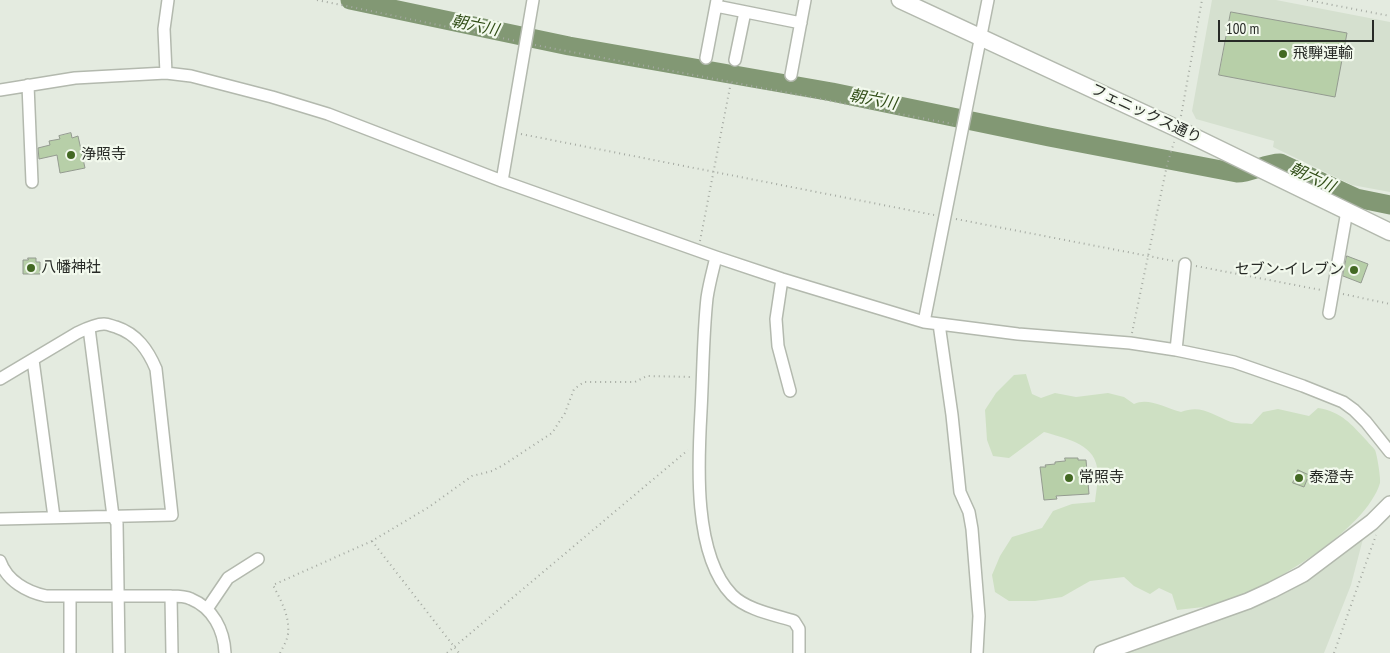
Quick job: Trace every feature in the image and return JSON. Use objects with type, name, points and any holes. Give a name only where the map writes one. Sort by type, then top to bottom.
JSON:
[{"type":"main road","name":"フェニックス通り","points":[[900,0],[1178,129],[1390,232]]},
{"type":"street","points":[[166,73],[164,29],[168,0]]},
{"type":"street","points":[[502,181],[534,0]]},
{"type":"street","points":[[791,75],[805,0]]},
{"type":"street","points":[[924,322],[988,0]]},
{"type":"street","points":[[706,58],[716,3],[744,12],[801,23]]},
{"type":"street","points":[[735,60],[744,12]]},
{"type":"street","points":[[0,90],[75,78],[166,73],[209,81],[272,97],[328,114],[502,181],[716,257],[924,322],[1054,338],[1130,343],[1234,362],[1343,402],[1366,422],[1390,452]]},
{"type":"street","points":[[28,85],[32,182]]},
{"type":"street","points":[[1329,313],[1347,211]]},
{"type":"street","points":[[716,257],[707,296],[699,444],[700,496],[704,530],[710,556],[717,573],[732,594],[743,603],[794,621],[799,629],[799,653]]},
{"type":"street","points":[[1176,350],[1186,264]]},
{"type":"street","points":[[782,279],[776,319],[778,346],[790,391]]},
{"type":"street","points":[[0,379],[77,333],[89,328],[105,324],[122,329],[136,337],[149,353],[156,369],[172,514],[0,518]]},
{"type":"street","points":[[939,324],[952,415],[960,492],[972,529],[979,616],[977,653]]},
{"type":"street","points":[[89,328],[113,516],[117,523],[119,653]]},
{"type":"street","points":[[33,360],[54,518]]},
{"type":"street","points":[[1102,653],[1248,601],[1303,574],[1372,522],[1390,504]]},
{"type":"street","points":[[208,609],[228,578],[258,559]]},
{"type":"street","points":[[0,561],[10,577],[32,593],[46,596],[171,596],[190,598],[208,609],[219,624],[225,653]]},
{"type":"street","points":[[70,596],[70,653]]},
{"type":"street","points":[[171,596],[172,653]]},
{"type":"path","points":[[317,0],[527,39],[731,82],[963,122]]},
{"type":"path","points":[[1178,129],[1202,0]]},
{"type":"path","points":[[1307,0],[1390,16]]},
{"type":"path","points":[[698,250],[731,82]]},
{"type":"path","points":[[1130,343],[1170,152]]},
{"type":"path","points":[[280,653],[288,636],[288,620],[284,606],[273,585],[372,541],[429,507],[465,480],[472,476],[492,472],[552,433],[565,413],[574,389],[584,382],[635,382],[647,376],[702,377]]},
{"type":"path","points":[[447,653],[681,456],[699,444]]},
{"type":"path","points":[[1334,653],[1376,535],[1372,522]]},
{"type":"path","points":[[372,541],[460,653]]},
{"type":"shaded area","points":[[1212,0],[1276,0],[1390,22],[1390,192],[1352,185],[1273,147],[1274,141],[1196,119],[1192,111]]},
{"type":"shaded area","points":[[1364,535],[1351,585],[1324,653],[1125,653],[1270,601],[1312,578]]},
{"type":"green space","points":[[1026,374],[1032,394],[1041,398],[1055,393],[1076,397],[1108,393],[1124,397],[1134,404],[1151,402],[1181,412],[1195,409],[1201,410],[1236,423],[1252,424],[1263,412],[1278,409],[1309,416],[1318,408],[1334,412],[1356,429],[1375,450],[1379,466],[1380,483],[1371,501],[1357,519],[1338,537],[1293,569],[1248,593],[1224,603],[1177,610],[1172,594],[1159,588],[1150,594],[1134,586],[1124,577],[1090,581],[1062,597],[1035,601],[1009,601],[995,592],[992,575],[1000,556],[1012,537],[1042,528],[1053,511],[1072,504],[1095,502],[1098,480],[1097,467],[1090,452],[1069,439],[1044,432],[1009,458],[993,456],[987,440],[985,410],[996,393],[1014,375]]},
{"type":"building","name":"飛騨運輸","points":[[1231,12],[1347,33],[1335,97],[1219,75]]},
{"type":"building","points":[[71,133],[72,138],[78,136],[85,168],[60,173],[57,155],[39,159],[38,148],[50,145],[49,141],[60,139],[59,136]]},
{"type":"building","points":[[1347,256],[1368,264],[1361,283],[1343,276]]},
{"type":"building","points":[[28,258],[36,258],[36,262],[40,262],[40,274],[23,274],[23,260],[28,260]]},
{"type":"building","points":[[1065,458],[1086,460],[1089,494],[1056,496],[1057,499],[1044,500],[1040,467],[1065,461]]},
{"type":"building","points":[[1298,470],[1309,475],[1304,487],[1293,483]]},
{"type":"waterway","name":"朝六川","points":[[350,0],[569,46],[832,92],[1049,137],[1237,173],[1280,163],[1356,198],[1390,205]]},
{"type":"place","name":"飛騨運輸","points":[[1283,54]]},
{"type":"place","name":"浄照寺","points":[[71,155]]},
{"type":"place","name":"八幡神社","points":[[31,268]]},
{"type":"place","name":"セブン-イレブン","points":[[1354,270]]},
{"type":"place","name":"常照寺","points":[[1069,478]]},
{"type":"place","name":"泰澄寺","points":[[1299,478]]}]
